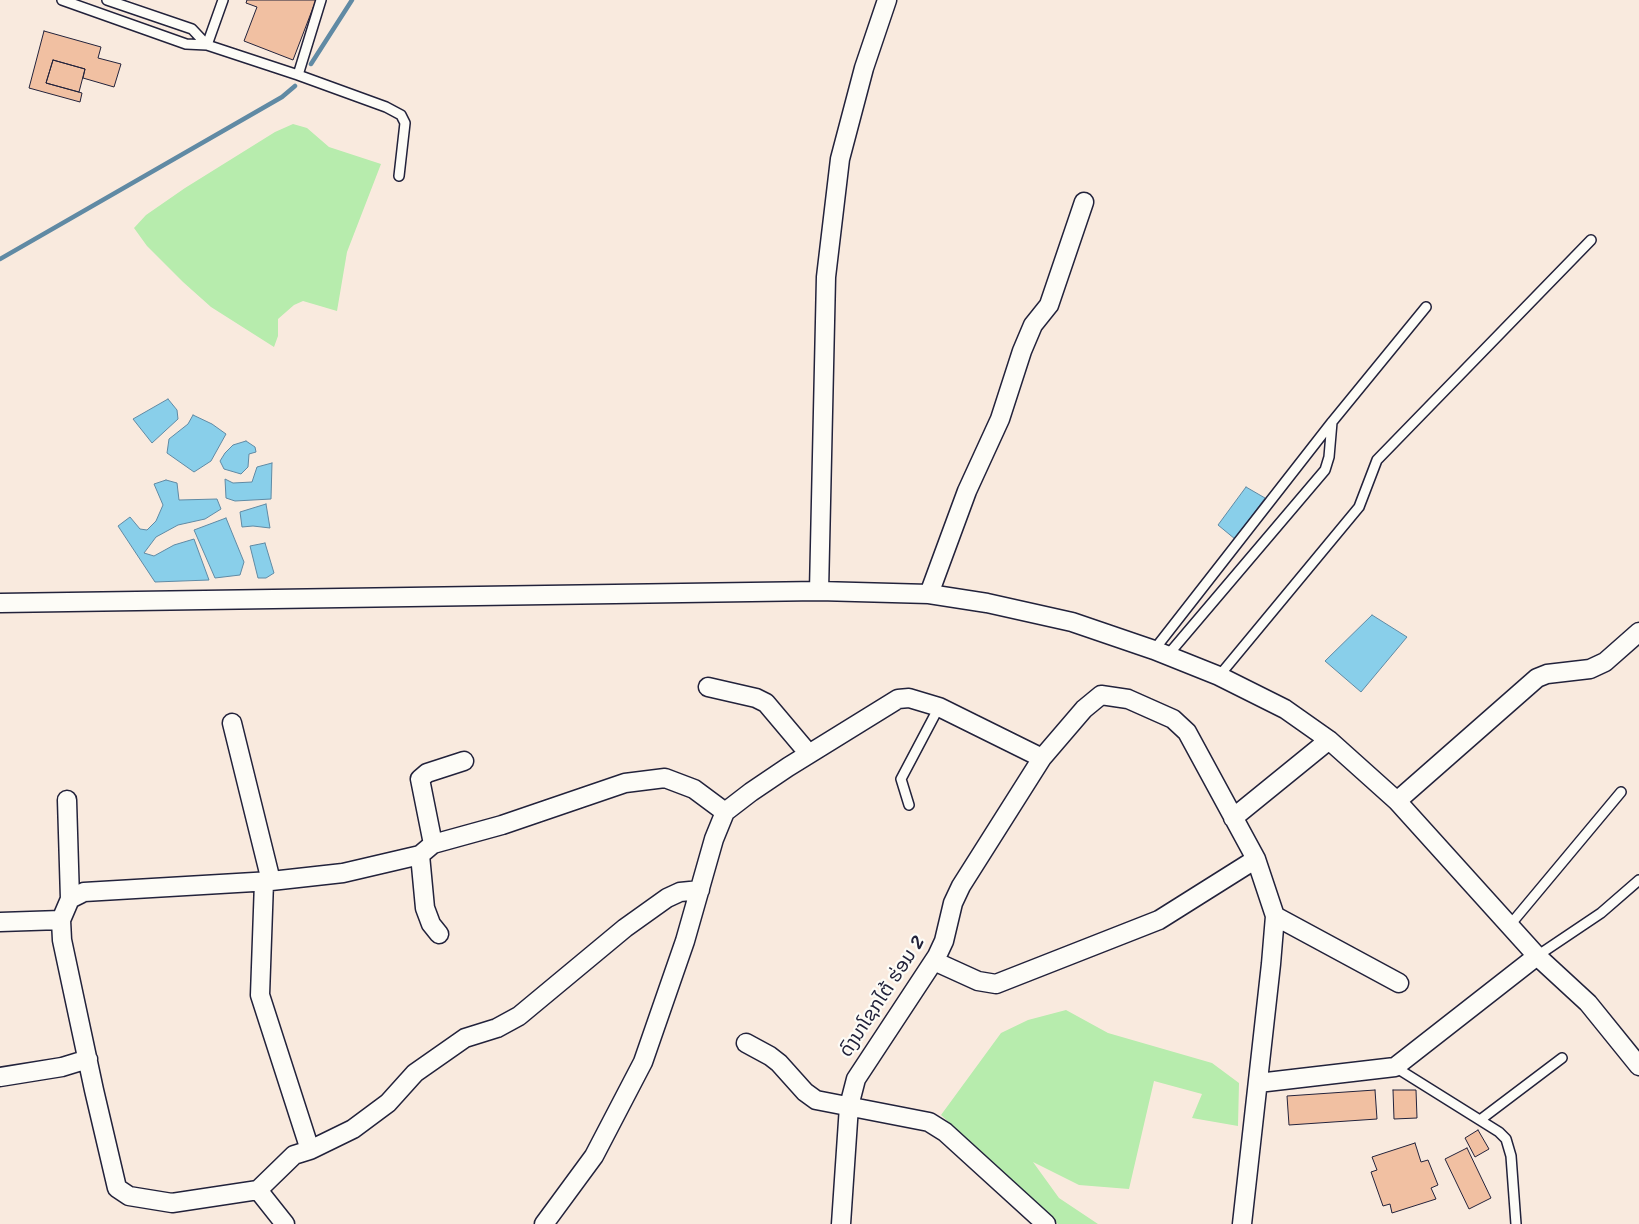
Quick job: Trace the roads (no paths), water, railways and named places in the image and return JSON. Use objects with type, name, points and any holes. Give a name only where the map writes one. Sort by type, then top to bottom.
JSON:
[{"type":"street","points":[[819,591],[827,267],[840,159],[864,68],[887,0]]},
{"type":"street","points":[[929,594],[967,491],[1000,419],[1022,350],[1033,325],[1048,305],[1084,202]]},
{"type":"street","points":[[0,603],[819,591],[929,594],[1072,622],[1161,653],[1219,676],[1285,709],[1329,740],[1398,801],[1537,956],[1588,1003],[1639,1066]]},
{"type":"street","points":[[1398,801],[1537,678],[1547,674],[1590,668],[1605,662],[1639,632]]},
{"type":"street","points":[[708,687],[756,698],[766,703],[809,754]]},
{"type":"street","name":"ດົງນາໂຊກໄຕ້ ຮ່ອມ 2","points":[[841,1224],[849,1106],[856,1079],[934,960],[944,941],[953,903],[960,886],[1042,758],[1084,710],[1101,695],[1128,700],[1173,719],[1187,732],[1233,818]]},
{"type":"street","points":[[544,1224],[594,1156],[643,1062],[685,941],[714,839],[725,812],[750,792],[898,699],[909,698],[939,707],[1042,758]]},
{"type":"street","points":[[232,723],[268,882],[260,995],[310,1150]]},
{"type":"street","points":[[1242,1224],[1274,916],[1256,859],[1233,818],[1329,740]]},
{"type":"street","points":[[439,934],[431,924],[425,908],[426,849],[420,779],[427,774],[464,761]]},
{"type":"street","points":[[70,899],[84,892],[268,882],[343,873],[502,825],[625,783],[665,778],[694,789],[725,812]]},
{"type":"street","points":[[67,800],[70,899],[61,920],[62,940],[117,1188],[129,1196],[172,1203],[258,1190],[294,1155],[310,1150],[353,1130],[388,1103],[415,1073],[465,1038],[497,1028],[519,1016],[624,928],[667,898],[680,892],[700,890]]},
{"type":"street","points":[[934,960],[978,980],[996,984],[1159,920],[1256,859]]},
{"type":"street","points":[[1274,916],[1399,982]]},
{"type":"street","points":[[0,922],[61,920]]},
{"type":"street","points":[[1258,1083],[1395,1067],[1537,956]]},
{"type":"street","points":[[746,1043],[779,1063],[805,1092],[816,1100],[928,1122],[945,1132],[1046,1224]]},
{"type":"street","points":[[0,1077],[62,1067],[88,1059]]},
{"type":"street","points":[[258,1190],[285,1224]]},
{"type":"lane","points":[[62,0],[186,44],[207,45],[298,75],[364,98],[401,115],[405,123],[399,176]]},
{"type":"lane","points":[[102,0],[103,16]]},
{"type":"lane","points":[[107,0],[192,30],[207,45]]},
{"type":"lane","points":[[207,45],[223,0]]},
{"type":"lane","points":[[298,75],[322,0]]},
{"type":"lane","points":[[1219,676],[1359,507],[1377,460],[1591,240]]},
{"type":"lane","points":[[1161,653],[1332,422],[1426,307]]},
{"type":"lane","points":[[1161,653],[1324,470],[1329,456],[1332,422]]},
{"type":"lane","points":[[909,805],[901,779],[939,707]]},
{"type":"lane","points":[[1510,925],[1621,792]]},
{"type":"lane","points":[[1537,956],[1601,913],[1639,880]]},
{"type":"lane","points":[[1480,1120],[1562,1058]]},
{"type":"lane","points":[[1395,1067],[1499,1132],[1506,1139],[1511,1156],[1516,1224]]},
{"type":"water","points":[[168,399],[177,410],[178,419],[152,443],[133,419]]},
{"type":"water","points":[[193,415],[212,424],[226,434],[211,461],[194,472],[167,453],[169,439],[188,424]]},
{"type":"water","points":[[246,441],[255,447],[256,452],[249,454],[248,467],[241,474],[224,469],[220,461],[225,453],[233,445]]},
{"type":"water","points":[[272,463],[271,499],[235,501],[226,498],[225,479],[233,483],[252,482],[257,467]]},
{"type":"water","points":[[166,480],[177,483],[179,500],[217,499],[221,509],[205,519],[178,525],[156,537],[144,553],[154,556],[174,545],[194,539],[209,580],[155,582],[118,526],[130,517],[140,529],[147,530],[156,521],[163,505],[154,484]]},
{"type":"water","points":[[1246,487],[1265,498],[1235,539],[1218,525]]},
{"type":"water","points":[[266,504],[270,528],[242,527],[240,512]]},
{"type":"water","points":[[226,518],[244,562],[240,575],[215,578],[194,530]]},
{"type":"water","points":[[265,543],[274,573],[266,578],[258,578],[250,546]]},
{"type":"water","points":[[1372,615],[1407,637],[1361,692],[1325,661]]},
{"type":"waterway","points":[[311,64],[352,0]]},
{"type":"waterway","points":[[0,259],[282,97],[295,86]]}]
